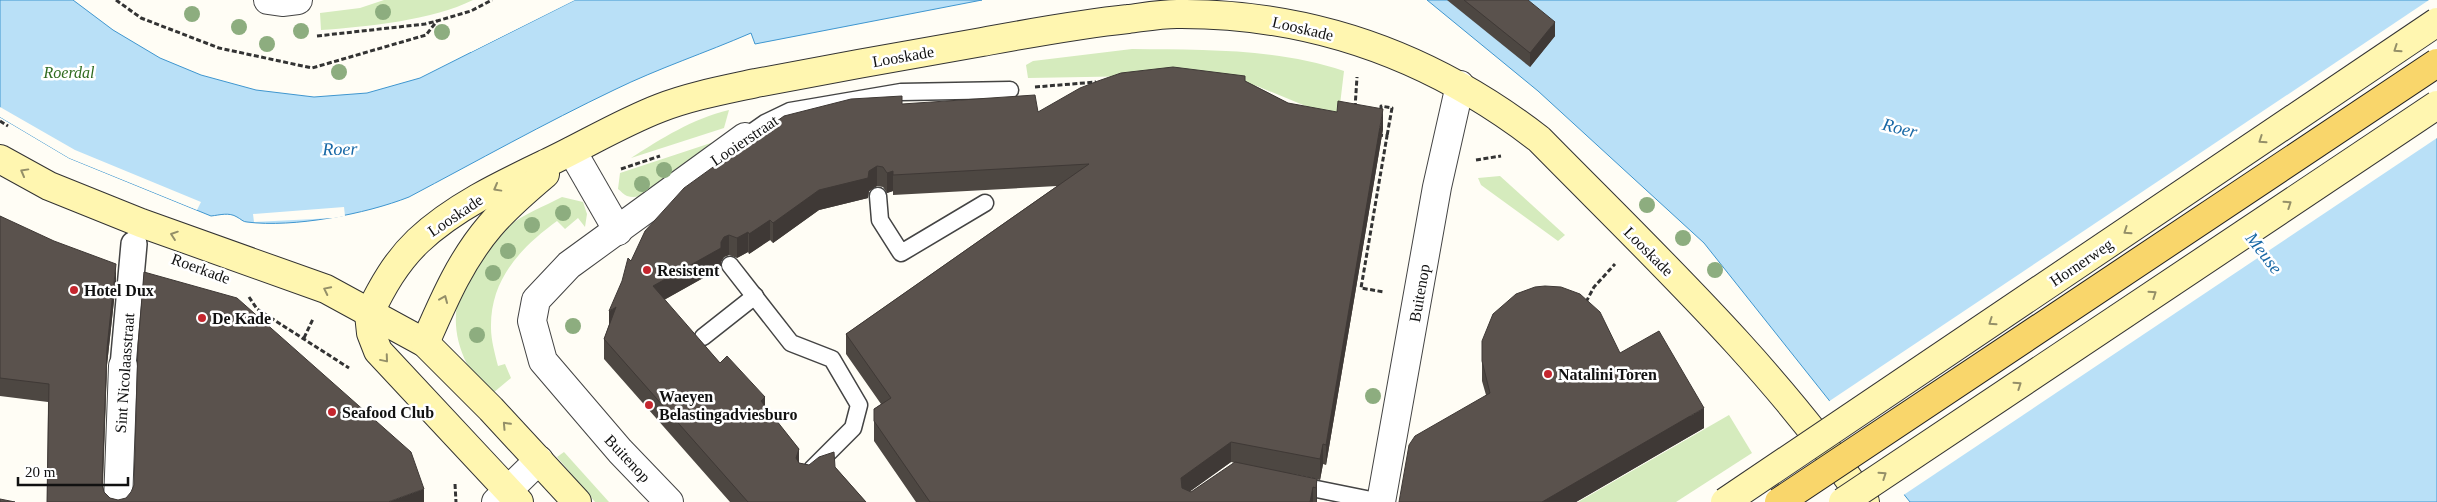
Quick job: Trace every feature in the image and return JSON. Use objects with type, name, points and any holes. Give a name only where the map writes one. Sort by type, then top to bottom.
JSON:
[{"type":"main road","name":"Looskade","points":[[369,314],[396,267],[418,241],[477,199],[616,127],[661,107],[708,93],[1060,27],[1175,14],[1238,16],[1300,25],[1362,43],[1460,84],[1499,109],[1539,139],[1708,310],[1786,396],[1842,467],[1866,502]]},
{"type":"main road","name":"Hornerweg","points":[[1725,502],[2437,22]]},
{"type":"main road","name":"Hornerweg","points":[[1779,502],[2437,63]]},
{"type":"main road","points":[[1843,502],[2437,104]]},
{"type":"main road","name":"Looskade","points":[[425,343],[448,289],[465,260],[490,226],[572,151]]},
{"type":"main road","name":"Roerkade","points":[[0,159],[49,186],[141,223],[326,290],[425,343],[458,375],[577,502]]},
{"type":"main road","points":[[369,314],[371,333],[378,350],[508,498]]},
{"type":"street","points":[[268,0],[282,2],[298,0]]},
{"type":"street","name":"Buitenop","points":[[1381,502],[1437,187],[1460,84]]},
{"type":"street","name":"Looierstraat","points":[[588,414],[543,361],[532,321],[536,300],[547,286],[569,265],[745,137]]},
{"type":"street","points":[[572,151],[618,230]]},
{"type":"street","name":"Sint Nicolaasstraat","points":[[118,502],[123,366],[134,244]]},
{"type":"street","name":"Buitenop","points":[[588,414],[669,502]]},
{"type":"street","points":[[508,498],[539,460]]},
{"type":"lane","name":"Looierstraat","points":[[745,137],[765,123],[790,111],[900,92],[1010,90]]},
{"type":"lane","points":[[878,196],[880,220],[901,253],[984,203]]},
{"type":"lane","points":[[730,265],[791,343],[832,359],[859,406],[853,428],[806,476]]},
{"type":"lane","points":[[703,337],[755,296]]},
{"type":"lane","points":[[1281,481],[1381,502]]},
{"type":"path","points":[[116,0],[141,18],[219,48],[312,68],[426,35],[437,21]]},
{"type":"path","points":[[317,36],[425,24],[471,11],[492,0]]},
{"type":"path","points":[[1010,90],[1074,82],[1100,82]]},
{"type":"path","points":[[1355,113],[1356,85]]},
{"type":"path","points":[[1380,115],[1382,106],[1392,108],[1361,288],[1418,299]]},
{"type":"path","points":[[1376,134],[1387,136]]},
{"type":"path","points":[[1437,187],[1469,161],[1500,155],[1507,159]]},
{"type":"path","points":[[1585,305],[1594,287],[1618,262]]},
{"type":"path","name":"Roerkade","points":[[248,295],[257,309],[351,370]]},
{"type":"green space","points":[[384,0],[473,0],[439,13],[399,21],[321,30],[320,13],[360,8]]},
{"type":"green space","points":[[1132,49],[1213,50],[1266,54],[1318,63],[1344,71],[1339,113],[1308,107],[1257,86],[1199,75],[1028,78],[1026,65],[1033,61]]},
{"type":"green space","points":[[729,110],[724,128],[631,158],[666,136],[702,118]]},
{"type":"green space","points":[[720,140],[676,177],[649,193],[637,197],[627,196],[618,189],[620,173]]},
{"type":"green space","points":[[1500,176],[1565,235],[1558,241],[1481,185],[1478,178]]},
{"type":"green space","points":[[562,197],[583,202],[587,214],[585,227],[578,218],[565,229],[557,221],[531,242],[510,267],[502,280],[492,311],[491,333],[498,366],[505,364],[511,378],[493,393],[467,364],[459,344],[456,325],[461,289],[469,272],[480,256],[508,227],[527,214]]},
{"type":"green space","points":[[1729,415],[1752,453],[1676,502],[1578,502]]},
{"type":"green space","points":[[564,452],[609,502],[595,502],[557,457]]},
{"type":"water","name":"Roerdal","points":[[0,0],[73,0],[113,30],[160,58],[201,75],[256,90],[314,97],[367,93],[420,78],[575,0],[982,0],[755,44],[751,33],[614,90],[409,197],[372,209],[329,218],[286,223],[265,223],[246,222],[234,215],[211,216],[69,158],[0,117]]},
{"type":"water","points":[[1427,0],[2437,0],[2437,502],[1910,502],[1704,243],[1538,91]]},
{"type":"pier","points":[[570,0],[575,0],[471,52],[470,49]]},
{"type":"pier","points":[[2429,0],[2437,0],[2437,138],[1902,496],[1828,402]]},
{"type":"pier","points":[[0,107],[75,150],[201,202],[197,210],[69,158],[0,117]]},
{"type":"pier","points":[[344,207],[345,216],[334,218],[254,222],[253,214]]},
{"type":"building","points":[[1464,0],[1528,0],[1555,22],[1530,53]]},
{"type":"building","points":[[1173,67],[1245,76],[1245,81],[1288,103],[1337,112],[1338,101],[1383,109],[1326,445],[1323,444],[1320,459],[1231,442],[1181,478],[1182,488],[1191,492],[1235,462],[1317,479],[1316,488],[1313,487],[1310,502],[930,502],[874,421],[874,409],[891,398],[846,334],[1089,164],[893,175],[893,171],[887,173],[883,167],[877,166],[869,171],[868,178],[819,190],[773,223],[770,220],[749,234],[748,232],[737,238],[729,235],[724,237],[721,242],[721,248],[653,286],[720,363],[727,356],[765,397],[761,401],[799,449],[796,458],[799,463],[809,465],[819,457],[834,452],[835,467],[866,502],[748,502],[604,339],[616,307],[609,311],[622,281],[628,258],[631,261],[645,231],[684,188],[784,116],[851,99],[902,96],[902,104],[1035,95],[1038,112],[1080,88],[1121,73]]},
{"type":"building","points":[[0,216],[54,241],[116,264],[107,348],[102,484],[104,492],[110,498],[118,500],[126,498],[134,485],[138,345],[144,272],[237,298],[411,452],[424,489],[388,502],[47,502],[49,384],[0,378]]},
{"type":"building","points":[[1535,287],[1561,287],[1580,294],[1600,312],[1620,353],[1659,331],[1704,408],[1542,502],[1399,502],[1409,445],[1415,436],[1490,393],[1482,361],[1482,341],[1493,314],[1516,294]]},
{"type":"building","points":[[0,499],[15,502],[0,502]]},
{"type":"place","name":"Resistent","points":[[647,270]]},
{"type":"place","name":"Hotel Dux","points":[[74,290]]},
{"type":"place","name":"De Kade","points":[[202,318]]},
{"type":"place","name":"Natalini Toren","points":[[1548,374]]},
{"type":"place","name":"Waeyen Belastingadviesburo","points":[[649,405]]},
{"type":"place","name":"Seafood Club","points":[[332,412]]},
{"type":"water label","name":"Roer","points":[[1900,128]]},
{"type":"water label","name":"Roer","points":[[340,149]]},
{"type":"water label","name":"Meuse","points":[[2264,253]]}]
